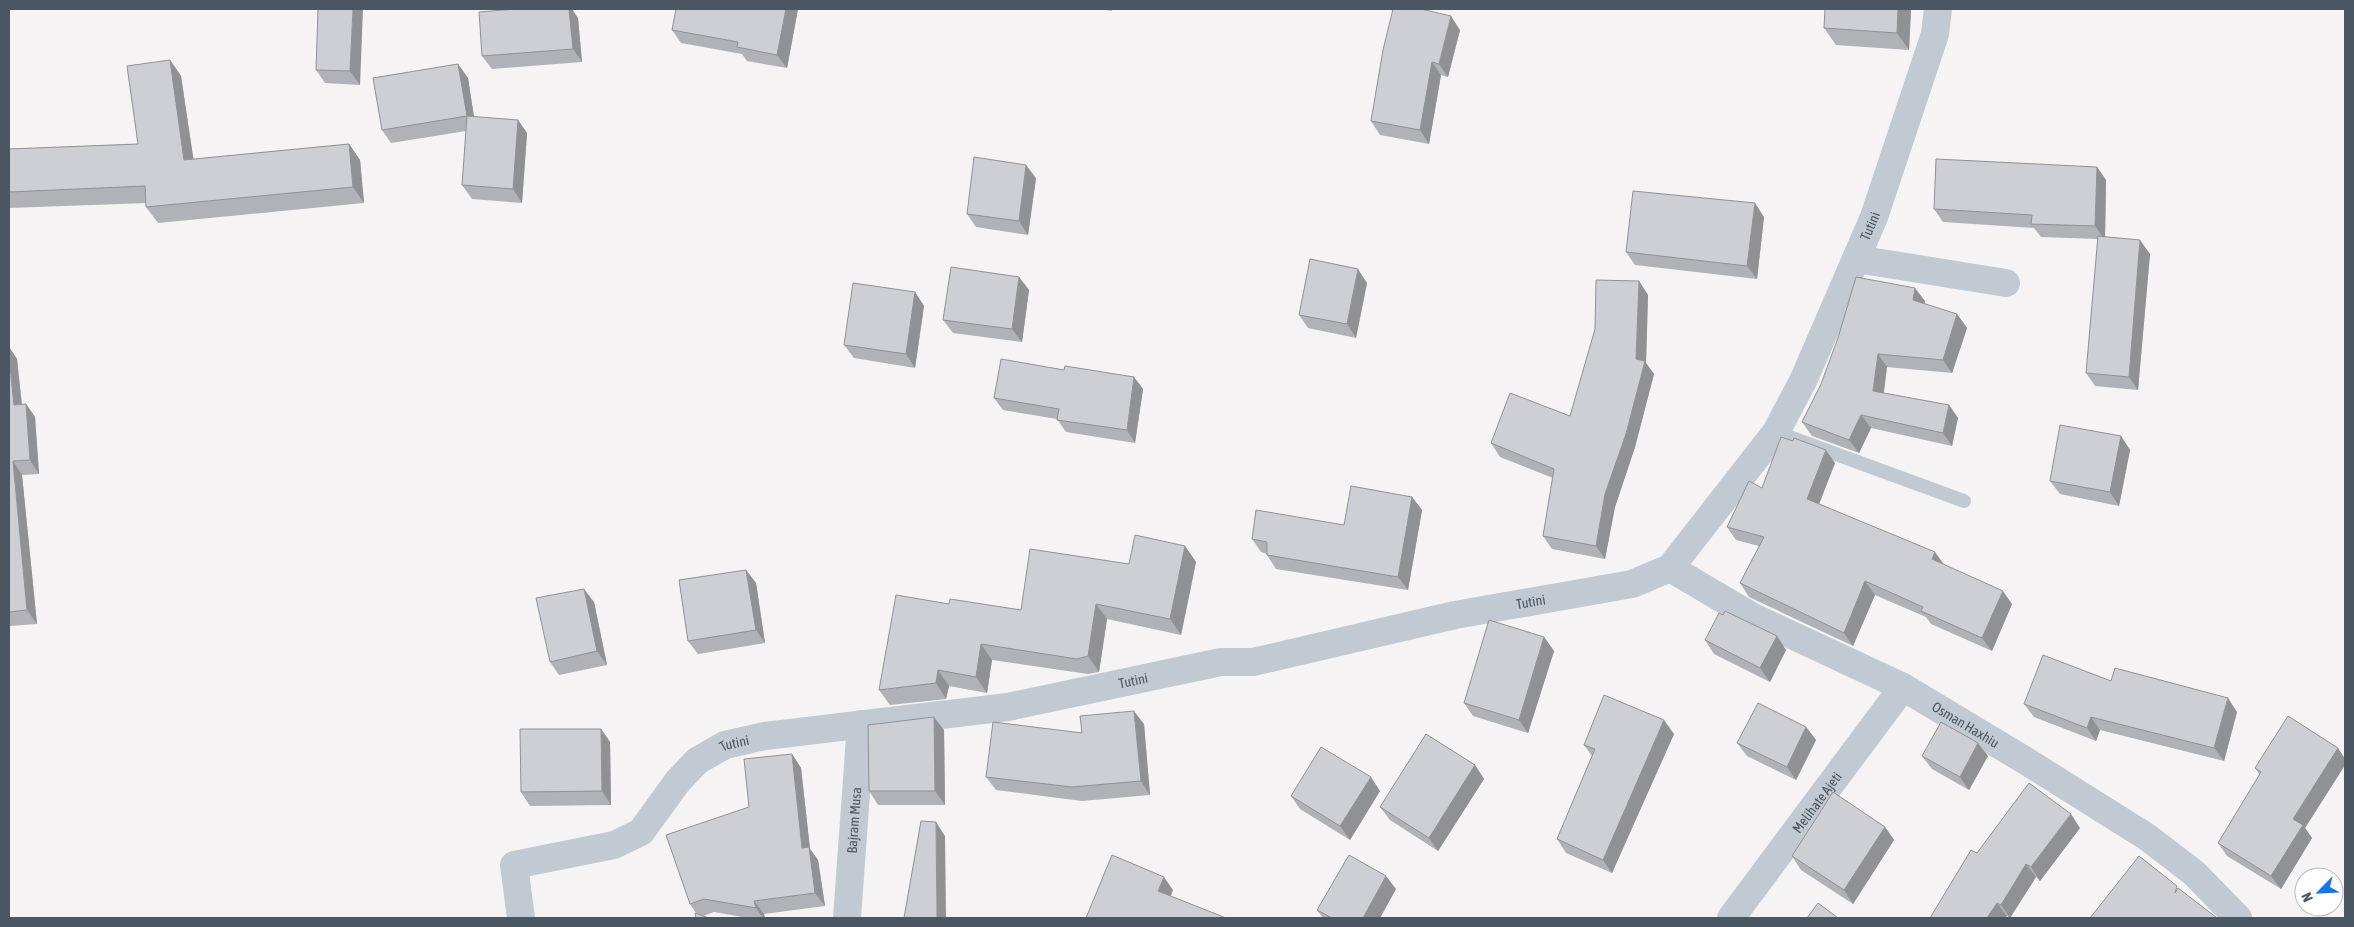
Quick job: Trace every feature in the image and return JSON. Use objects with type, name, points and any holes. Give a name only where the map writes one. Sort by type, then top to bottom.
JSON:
[{"type":"street","name":"Tutini","points":[[521,918],[514,865],[614,844],[641,832],[678,781],[697,762],[725,745],[765,736],[1008,707],[1221,662],[1253,662],[1455,615],[1632,584],[1670,568],[1776,432],[1803,381],[1874,217],[1935,34],[1938,9]]},
{"type":"street","points":[[1856,260],[2006,283]]},
{"type":"street","name":"Osman Haxhiu","points":[[1670,568],[1753,617],[1903,687],[2147,837],[2194,873],[2238,918]]},
{"type":"street","name":"Melihate Ajeti","points":[[1731,918],[1903,687]]},
{"type":"street","name":"Bajram Musa","points":[[847,918],[861,724]]},
{"type":"lane","points":[[1776,432],[1964,501]]},
{"type":"building","points":[[318,9],[353,9],[350,71],[316,70]]},
{"type":"building","points":[[516,9],[569,9],[573,49],[482,56],[479,12]]},
{"type":"building","points":[[676,9],[786,9],[777,55],[737,47],[738,42],[672,30]]},
{"type":"building","points":[[1393,9],[1421,9],[1451,16],[1439,64],[1432,62],[1420,130],[1371,121],[1383,50]]},
{"type":"building","points":[[1825,9],[1898,9],[1897,33],[1824,28]]},
{"type":"building","points":[[170,60],[184,160],[349,144],[353,187],[146,207],[145,186],[9,192],[9,149],[138,144],[127,66]]},
{"type":"building","points":[[458,64],[467,116],[382,130],[373,78]]},
{"type":"building","points":[[467,116],[518,120],[513,189],[462,185]]},
{"type":"building","points":[[974,157],[1026,165],[1019,221],[967,214]]},
{"type":"building","points":[[1936,159],[2097,167],[2095,226],[2031,224],[2032,215],[1934,209]]},
{"type":"building","points":[[1633,191],[1755,203],[1747,266],[1626,252]]},
{"type":"building","points":[[2098,236],[2140,240],[2129,377],[2086,373]]},
{"type":"building","points":[[1310,259],[1358,269],[1347,324],[1299,315]]},
{"type":"building","points":[[951,267],[1019,277],[1012,329],[943,320]]},
{"type":"building","points":[[1856,277],[1915,288],[1913,300],[1957,314],[1943,360],[1878,354],[1873,391],[1949,405],[1943,433],[1861,415],[1849,440],[1802,422],[1821,384],[1838,338]]},
{"type":"building","points":[[1596,280],[1639,281],[1636,359],[1645,361],[1626,434],[1605,494],[1596,546],[1543,536],[1554,469],[1491,443],[1510,393],[1570,416],[1595,329]]},
{"type":"building","points":[[853,283],[915,292],[906,354],[844,345]]},
{"type":"building","points":[[9,357],[14,405],[26,404],[30,460],[13,461],[27,610],[9,612]]},
{"type":"building","points":[[1001,359],[1064,370],[1065,366],[1134,377],[1127,430],[1057,420],[1059,409],[994,398]]},
{"type":"building","points":[[2060,425],[2121,436],[2110,492],[2050,481]]},
{"type":"building","points":[[1781,437],[1793,441],[1794,438],[1826,450],[1807,499],[1935,552],[1932,559],[2003,591],[1982,638],[1921,611],[1923,607],[1865,581],[1844,633],[1740,583],[1764,537],[1727,527],[1749,481],[1762,488]]},
{"type":"building","points":[[1351,486],[1412,497],[1398,577],[1267,555],[1267,542],[1252,539],[1256,510],[1344,525]]},
{"type":"building","points":[[1135,535],[1185,546],[1170,619],[1096,604],[1088,656],[1077,659],[981,644],[976,677],[938,670],[936,683],[879,690],[896,595],[949,604],[950,599],[1021,610],[1030,549],[1129,564]]},
{"type":"building","points":[[746,570],[756,630],[688,641],[679,580]]},
{"type":"building","points":[[584,589],[597,651],[550,662],[536,598]]},
{"type":"building","points":[[1725,611],[1777,636],[1760,668],[1705,640],[1719,613],[1723,615]]},
{"type":"building","points":[[1489,620],[1544,637],[1519,720],[1464,703]]},
{"type":"building","points":[[2043,655],[2111,681],[2115,668],[2228,698],[2214,748],[2091,717],[2087,728],[2024,704]]},
{"type":"building","points":[[1604,695],[1664,720],[1603,860],[1557,839],[1595,749],[1584,745]]},
{"type":"building","points":[[1758,703],[1806,727],[1787,767],[1737,743]]},
{"type":"building","points":[[1134,711],[1141,781],[1072,787],[986,777],[993,722],[1082,733],[1080,716]]},
{"type":"building","points":[[2288,716],[2338,748],[2293,819],[2303,825],[2271,876],[2218,843],[2261,772],[2255,768]]},
{"type":"building","points":[[934,717],[935,791],[869,791],[868,725]]},
{"type":"building","points":[[1941,722],[1978,743],[1960,777],[1922,756]]},
{"type":"building","points":[[520,729],[601,729],[602,791],[521,792]]},
{"type":"building","points":[[1426,734],[1475,765],[1429,838],[1380,807]]},
{"type":"building","points":[[1321,747],[1371,777],[1340,826],[1291,796]]},
{"type":"building","points":[[792,754],[802,848],[809,847],[815,893],[754,901],[756,908],[704,899],[690,904],[666,835],[749,807],[744,759]]},
{"type":"building","points":[[2029,783],[2071,814],[2031,867],[2026,864],[2001,905],[1997,903],[1987,918],[1930,918],[1971,850],[1977,853]]},
{"type":"building","points":[[1833,792],[1885,827],[1844,890],[1792,856]]},
{"type":"building","points":[[921,821],[936,822],[937,918],[904,918]]},
{"type":"building","points":[[1112,855],[1164,877],[1158,891],[1226,918],[1086,918]]},
{"type":"building","points":[[1349,855],[1386,876],[1363,918],[1332,918],[1317,910]]},
{"type":"building","points":[[2139,856],[2177,886],[2175,893],[2178,888],[2217,918],[2090,918]]},
{"type":"building","points":[[1818,903],[1838,918],[1807,918]]},
{"type":"building","points":[[695,913],[709,918],[696,918]]}]
